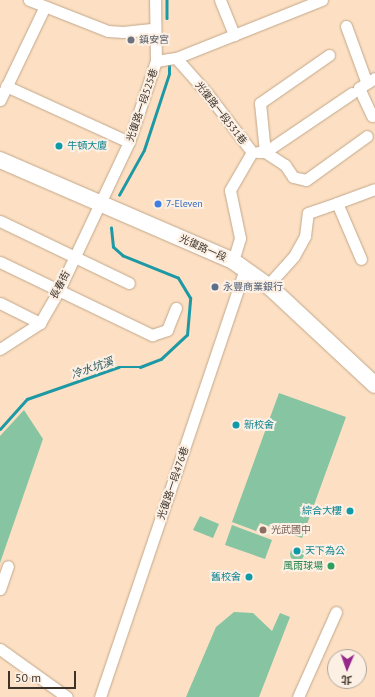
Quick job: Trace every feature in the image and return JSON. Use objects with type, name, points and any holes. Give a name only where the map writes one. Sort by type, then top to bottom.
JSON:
[{"type":"main road","name":"光復路一段","points":[[0,160],[239,265],[268,286],[375,385]]},
{"type":"street","points":[[29,0],[44,8],[108,31],[123,32],[154,29]]},
{"type":"street","name":"光復路一段525巷","points":[[100,203],[129,142],[156,61],[154,29],[155,0]]},
{"type":"street","points":[[220,0],[234,35]]},
{"type":"street","points":[[156,61],[176,58],[322,0]]},
{"type":"street","points":[[0,100],[44,8]]},
{"type":"street","points":[[346,26],[371,80],[359,88],[372,116]]},
{"type":"street","points":[[329,55],[260,103],[265,152],[285,166],[293,177],[306,180],[367,136]]},
{"type":"street","name":"光復路一段531巷","points":[[176,58],[207,93],[252,152],[230,190],[240,238],[239,265]]},
{"type":"street","points":[[6,86],[129,142]]},
{"type":"street","points":[[252,152],[265,152],[352,93]]},
{"type":"street","points":[[268,286],[294,256],[305,236],[308,213],[375,189]]},
{"type":"street","name":"長春街","points":[[0,349],[40,323],[59,290],[100,203]]},
{"type":"street","points":[[337,203],[361,259]]},
{"type":"street","points":[[0,220],[75,255],[129,283]]},
{"type":"street","points":[[0,262],[152,335],[167,330],[176,308]]},
{"type":"street","name":"光復路一段476巷","points":[[100,697],[239,265]]},
{"type":"street","points":[[0,304],[40,323]]},
{"type":"street","points":[[0,589],[8,566]]},
{"type":"street","points":[[298,697],[336,612]]},
{"type":"street","points":[[0,649],[67,697]]},
{"type":"green space","points":[[279,393],[346,417],[302,538],[260,523],[256,531],[232,522]]},
{"type":"green space","points":[[24,410],[43,439],[0,563],[0,436]]},
{"type":"green space","points":[[200,516],[219,524],[213,538],[193,530]]},
{"type":"green space","points":[[232,525],[272,540],[265,559],[225,545]]},
{"type":"green space","points":[[294,547],[300,547],[304,551],[304,557],[300,561],[294,561],[290,557],[290,551]]},
{"type":"green space","points":[[234,612],[253,613],[272,631],[280,613],[290,617],[259,697],[186,697],[216,627]]},
{"type":"waterway","name":"冷水坑溪","points":[[167,0],[167,18]]},
{"type":"waterway","name":"冷水坑溪","points":[[119,195],[144,150],[169,74],[169,61]]},
{"type":"waterway","name":"冷水坑溪","points":[[0,429],[27,399],[119,367],[140,367],[161,359],[187,335],[190,298],[178,278],[123,256],[113,247],[111,228]]},
{"type":"place","name":"鎮安宮","points":[[131,40]]},
{"type":"place","name":"牛頓大廈","points":[[59,146]]},
{"type":"place","name":"7-Eleven","points":[[158,204]]},
{"type":"place","name":"永豐商業銀行","points":[[215,287]]},
{"type":"place","name":"新校舍","points":[[236,425]]},
{"type":"place","name":"綜合大樓","points":[[350,511]]},
{"type":"place","name":"光武國中","points":[[263,530]]},
{"type":"place","name":"天下為公","points":[[297,551]]},
{"type":"place","name":"風雨球場","points":[[331,566]]},
{"type":"place","name":"舊校舍","points":[[249,577]]}]
